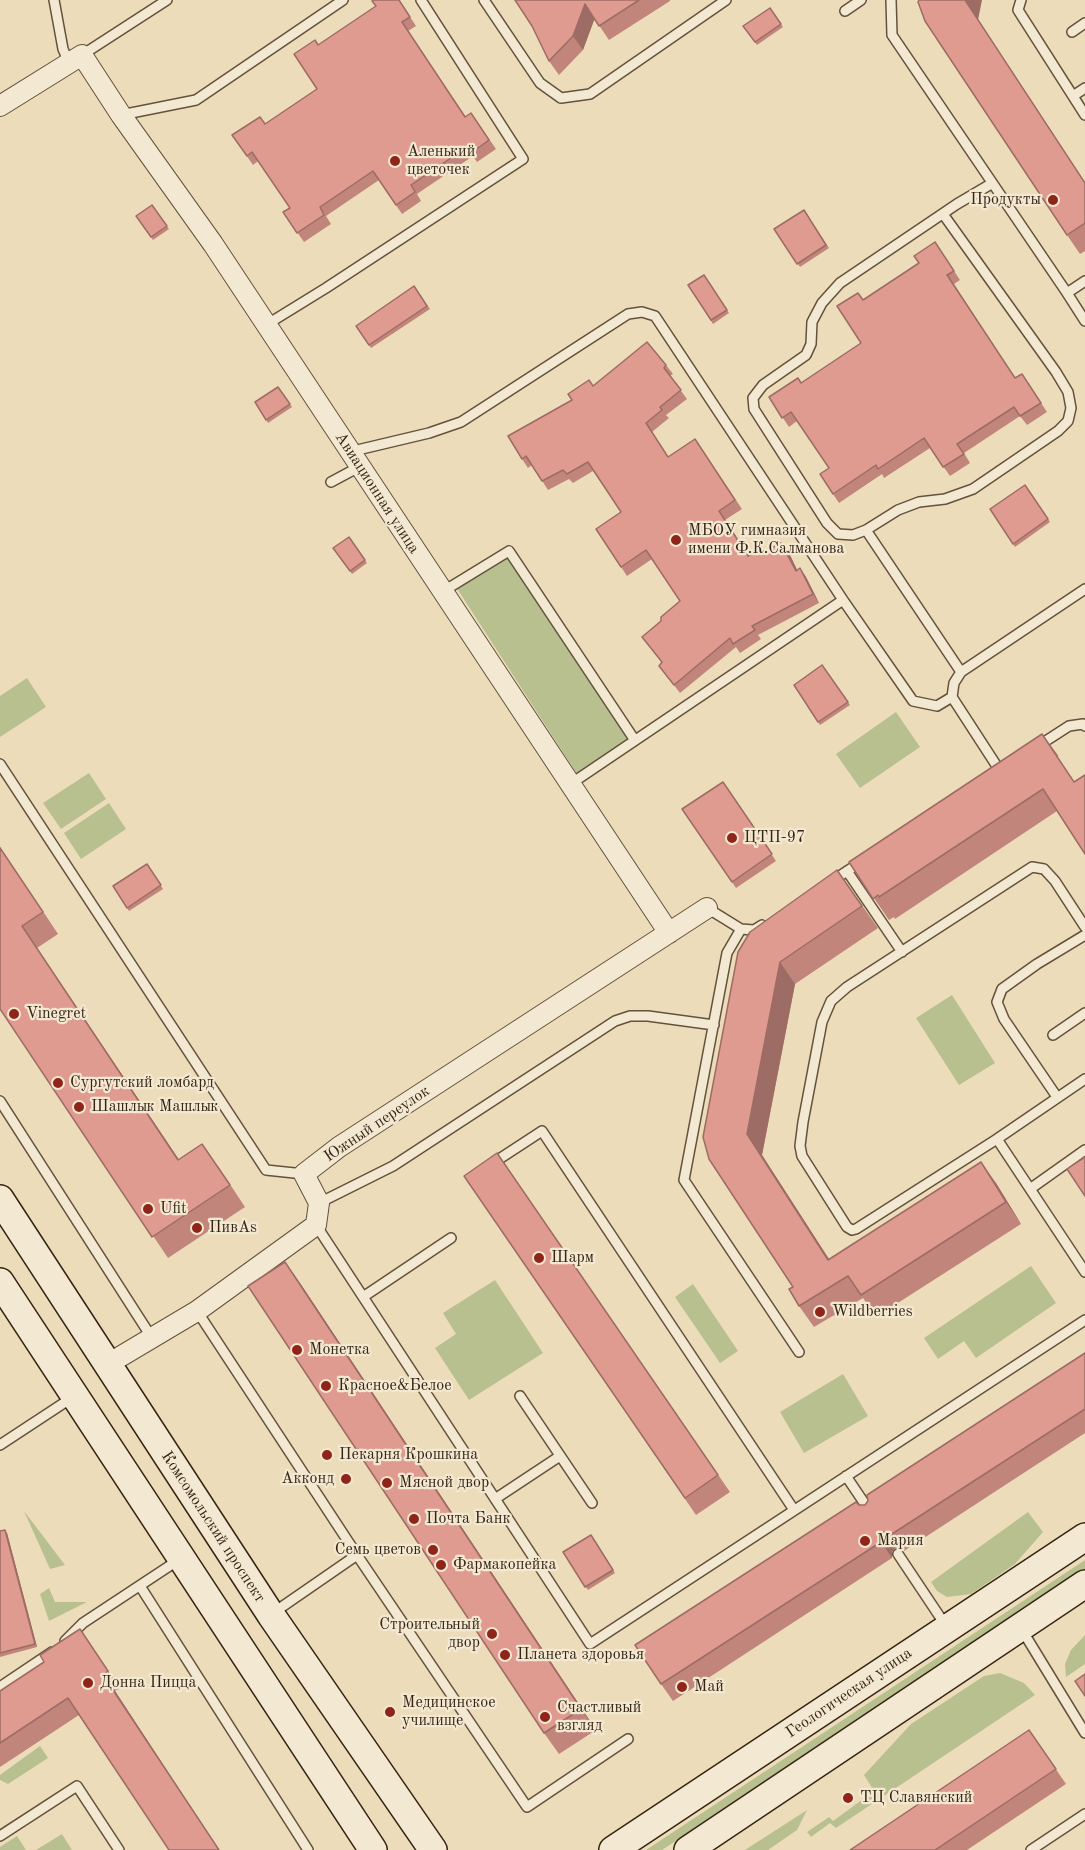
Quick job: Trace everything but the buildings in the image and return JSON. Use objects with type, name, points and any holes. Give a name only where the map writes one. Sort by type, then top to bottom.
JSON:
[{"type":"main road","name":"Комсомольский проспект","points":[[3,1210],[108,1364],[271,1615],[433,1850]]},
{"type":"main road","points":[[0,1282],[373,1850]]},
{"type":"main road","name":"Геологическая улица","points":[[612,1850],[1085,1537]]},
{"type":"main road","points":[[688,1850],[1085,1584]]},
{"type":"street","points":[[0,106],[75,59]]},
{"type":"street","name":"Авиационная улица","points":[[75,59],[121,115],[213,244],[669,933]]},
{"type":"street","name":"Южный переулок","points":[[304,1174],[339,1147],[706,908]]},
{"type":"street","points":[[108,1364],[197,1311],[316,1225],[320,1203],[304,1174]]},
{"type":"lane","points":[[54,0],[63,49],[75,59],[167,0]]},
{"type":"lane","points":[[121,115],[196,100],[343,0]]},
{"type":"lane","points":[[266,325],[523,159],[421,0]]},
{"type":"lane","points":[[484,0],[540,83],[561,98],[590,94],[726,0]]},
{"type":"lane","points":[[845,11],[861,0]]},
{"type":"lane","points":[[891,0],[892,35],[1085,321]]},
{"type":"lane","points":[[1021,0],[1018,10],[1085,115]]},
{"type":"lane","points":[[1072,32],[1085,23]]},
{"type":"lane","points":[[1073,96],[1085,88]]},
{"type":"lane","points":[[944,214],[1068,392],[1071,408],[1068,421],[973,489],[945,499],[919,502],[898,510],[866,530],[853,535],[838,534],[827,523],[754,409],[753,398],[763,385],[806,355],[811,344],[812,322],[822,303],[840,283],[944,214],[991,183]]},
{"type":"lane","points":[[1067,293],[1085,281]]},
{"type":"lane","points":[[331,482],[354,459],[461,422],[628,314],[642,312],[655,316],[843,600],[913,701],[938,706],[952,697]]},
{"type":"lane","points":[[866,530],[961,672]]},
{"type":"lane","points":[[442,592],[509,550],[634,739]]},
{"type":"lane","points":[[1000,771],[952,697],[954,683],[961,672],[1085,589]]},
{"type":"lane","points":[[569,784],[843,600]]},
{"type":"lane","points":[[1029,752],[1069,726],[1083,724],[1085,726]]},
{"type":"lane","points":[[0,764],[266,1170],[304,1174]]},
{"type":"lane","points":[[990,777],[1010,765]]},
{"type":"lane","points":[[819,889],[866,859]]},
{"type":"lane","points":[[1085,927],[1055,881],[1044,869],[1032,867],[847,987],[831,1001],[822,1022],[803,1122],[800,1146],[802,1156],[847,1227],[852,1230],[856,1229],[997,1139],[1085,1079]]},
{"type":"lane","points":[[847,871],[902,952]]},
{"type":"lane","points":[[706,908],[741,929],[754,930],[773,918]]},
{"type":"lane","points":[[741,929],[727,953],[684,1180],[799,1352]]},
{"type":"lane","points":[[1057,1097],[1004,1019],[997,1002],[1002,989],[1037,963],[1085,935]]},
{"type":"lane","points":[[1053,1035],[1085,1013]]},
{"type":"lane","points":[[320,1203],[393,1166],[615,1021],[630,1016],[648,1016],[714,1025]]},
{"type":"lane","points":[[0,1101],[152,1338]]},
{"type":"lane","points":[[488,1167],[542,1131],[794,1510]]},
{"type":"lane","points":[[997,1139],[1085,1272]]},
{"type":"lane","points":[[1030,1189],[1085,1150]]},
{"type":"lane","points":[[316,1225],[590,1644],[1085,1320]]},
{"type":"lane","points":[[363,1297],[451,1238]]},
{"type":"lane","points":[[197,1311],[526,1807],[628,1739]]},
{"type":"lane","points":[[0,1445],[75,1396]]},
{"type":"lane","points":[[520,1396],[592,1503]]},
{"type":"lane","points":[[495,1498],[560,1456]]},
{"type":"lane","points":[[846,1476],[873,1515]]},
{"type":"lane","points":[[898,1554],[947,1628]]},
{"type":"lane","points":[[271,1615],[357,1555]]},
{"type":"lane","points":[[0,1687],[38,1663],[83,1623],[182,1557]]},
{"type":"lane","points":[[140,1586],[308,1850]]},
{"type":"lane","points":[[1020,1627],[1085,1733]]},
{"type":"lane","points":[[0,1836],[77,1785],[119,1850]]},
{"type":"lane","points":[[1031,1850],[1085,1814]]},
{"type":"green space","points":[[509,551],[634,739],[579,777],[454,584]]},
{"type":"green space","points":[[27,678],[46,707],[0,737],[0,696]]},
{"type":"green space","points":[[896,712],[920,747],[860,788],[836,754]]},
{"type":"green space","points":[[89,773],[106,799],[61,829],[43,803]]},
{"type":"green space","points":[[109,803],[126,829],[81,859],[64,833]]},
{"type":"green space","points":[[952,995],[995,1063],[959,1085],[916,1018]]},
{"type":"green space","points":[[1031,1266],[1056,1303],[976,1358],[964,1341],[938,1359],[924,1338]]},
{"type":"green space","points":[[495,1280],[543,1353],[469,1400],[435,1348],[456,1334],[443,1313]]},
{"type":"green space","points":[[693,1284],[738,1351],[720,1363],[675,1297]]},
{"type":"green space","points":[[843,1374],[868,1416],[804,1453],[780,1412]]},
{"type":"green space","points":[[24,1511],[65,1565],[50,1569]]},
{"type":"green space","points":[[1028,1512],[1043,1532],[1015,1564],[971,1594],[947,1597],[937,1591],[931,1582]]},
{"type":"green space","points":[[1085,1560],[1085,1569],[662,1850],[646,1850]]},
{"type":"green space","points":[[49,1588],[55,1602],[87,1602],[49,1621],[40,1594]]},
{"type":"green space","points":[[1085,1635],[1085,1664],[1066,1677],[1065,1664],[1071,1650]]},
{"type":"green space","points":[[1000,1673],[1024,1683],[1035,1695],[836,1828],[830,1823],[811,1837],[807,1832],[829,1817],[833,1821],[874,1791],[864,1775],[911,1724],[984,1676]]},
{"type":"green space","points":[[40,1746],[48,1758],[8,1784],[0,1780],[0,1775]]},
{"type":"green space","points":[[807,1810],[797,1830],[768,1850],[745,1850]]},
{"type":"green space","points":[[62,1834],[72,1850],[36,1850]]},
{"type":"green space","points":[[17,1836],[26,1850],[0,1850],[0,1847]]},
{"type":"place","name":"Аленький цветочек","points":[[395,161]]},
{"type":"place","name":"Продукты","points":[[1053,200]]},
{"type":"place","name":"МБОУ гимназия имени Ф.К.Салманова","points":[[676,540]]},
{"type":"place","name":"ЦТП-97","points":[[732,838]]},
{"type":"place","name":"Vinegret","points":[[14,1014]]},
{"type":"place","name":"Сургутский ломбард","points":[[58,1083]]},
{"type":"place","name":"Шашлык Машлык","points":[[79,1107]]},
{"type":"place","name":"Ufit","points":[[148,1209]]},
{"type":"place","name":"ПивAs","points":[[197,1228]]},
{"type":"place","name":"Шарм","points":[[539,1258]]},
{"type":"place","name":"Wildberries","points":[[820,1312]]},
{"type":"place","name":"Монетка","points":[[297,1350]]},
{"type":"place","name":"Красное&Белое","points":[[326,1386]]},
{"type":"place","name":"Пекарня Крошкина","points":[[327,1455]]},
{"type":"place","name":"Акконд","points":[[346,1479]]},
{"type":"place","name":"Мясной двор","points":[[387,1483]]},
{"type":"place","name":"Почта Банк","points":[[414,1519]]},
{"type":"place","name":"Мария","points":[[865,1541]]},
{"type":"place","name":"Семь цветов","points":[[433,1550]]},
{"type":"place","name":"Фармакопейка","points":[[441,1565]]},
{"type":"place","name":"Строительный двор","points":[[492,1634]]},
{"type":"place","name":"Планета здоровья","points":[[505,1655]]},
{"type":"place","name":"Донна Пицца","points":[[88,1683]]},
{"type":"place","name":"Май","points":[[682,1687]]},
{"type":"place","name":"Медицинское училище","points":[[390,1712]]},
{"type":"place","name":"Счастливый взгляд","points":[[545,1717]]},
{"type":"place","name":"ТЦ Славянский","points":[[848,1798]]}]
